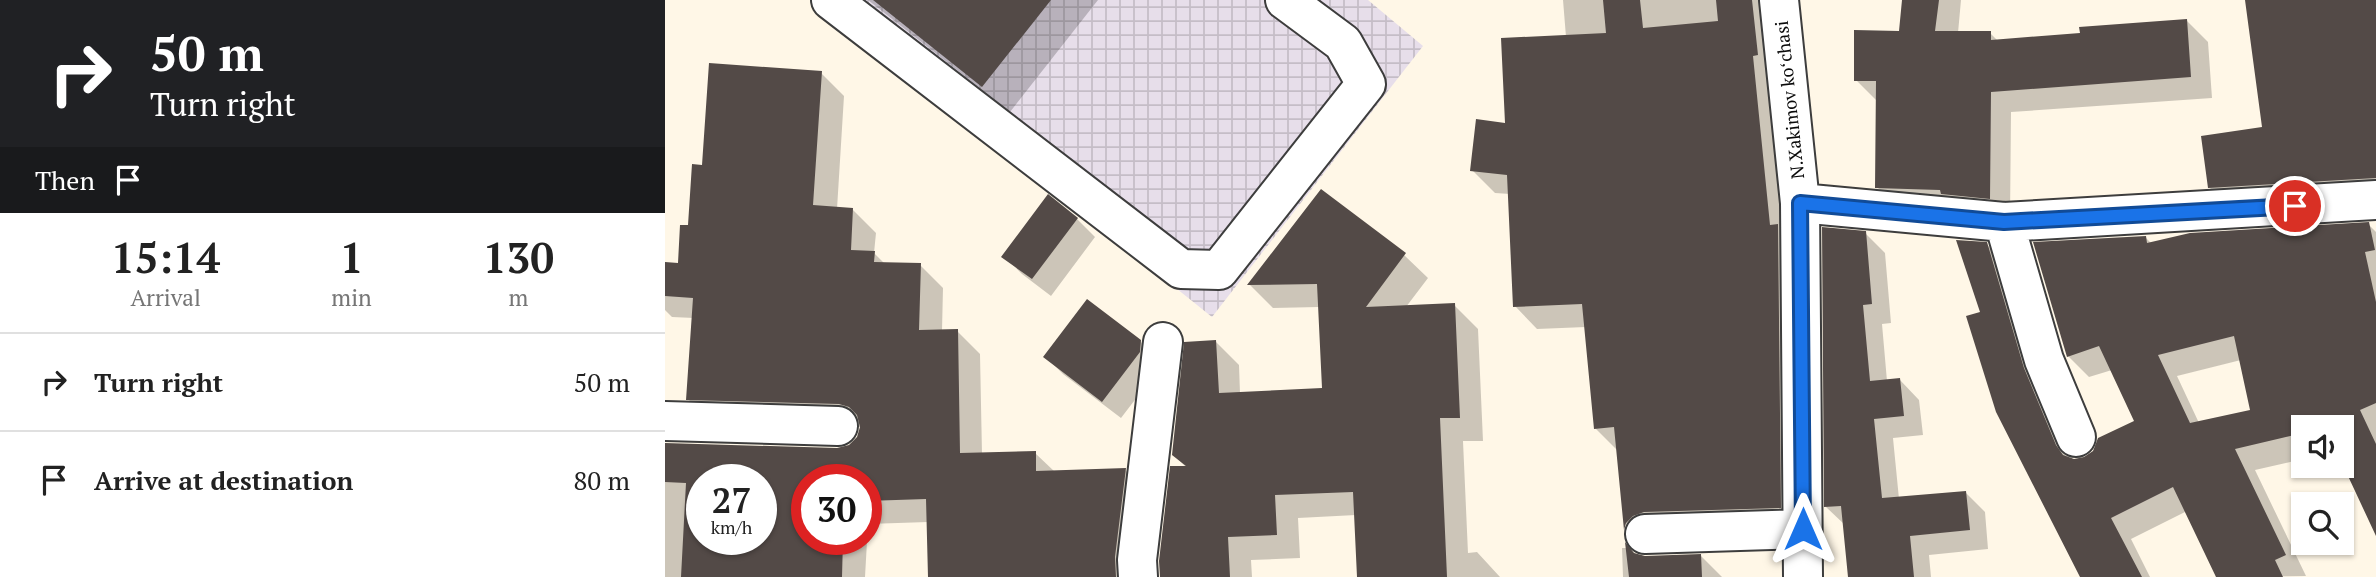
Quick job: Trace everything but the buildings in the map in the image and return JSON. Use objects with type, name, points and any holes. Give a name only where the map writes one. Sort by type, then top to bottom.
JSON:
[{"type":"street","points":[[831,0],[1181,269],[1219,270],[1366,83],[1343,43],[1285,0]]},
{"type":"street","name":"N.Xakimov koʻchasi","points":[[1779,0],[1800,203],[1803,577]]},
{"type":"street","points":[[1800,203],[2004,222],[2376,200]]},
{"type":"street","points":[[2004,222],[2044,360],[2075,437]]},
{"type":"street","points":[[1138,577],[1137,560],[1163,342]]},
{"type":"street","points":[[665,421],[838,426]]},
{"type":"street","points":[[1645,534],[1803,529]]},
{"type":"shaded area","points":[[817,0],[1368,0],[1423,46],[1212,317]]},
{"type":"route","points":[[1803,529],[1800,203],[2004,222],[2295,206]]}]
